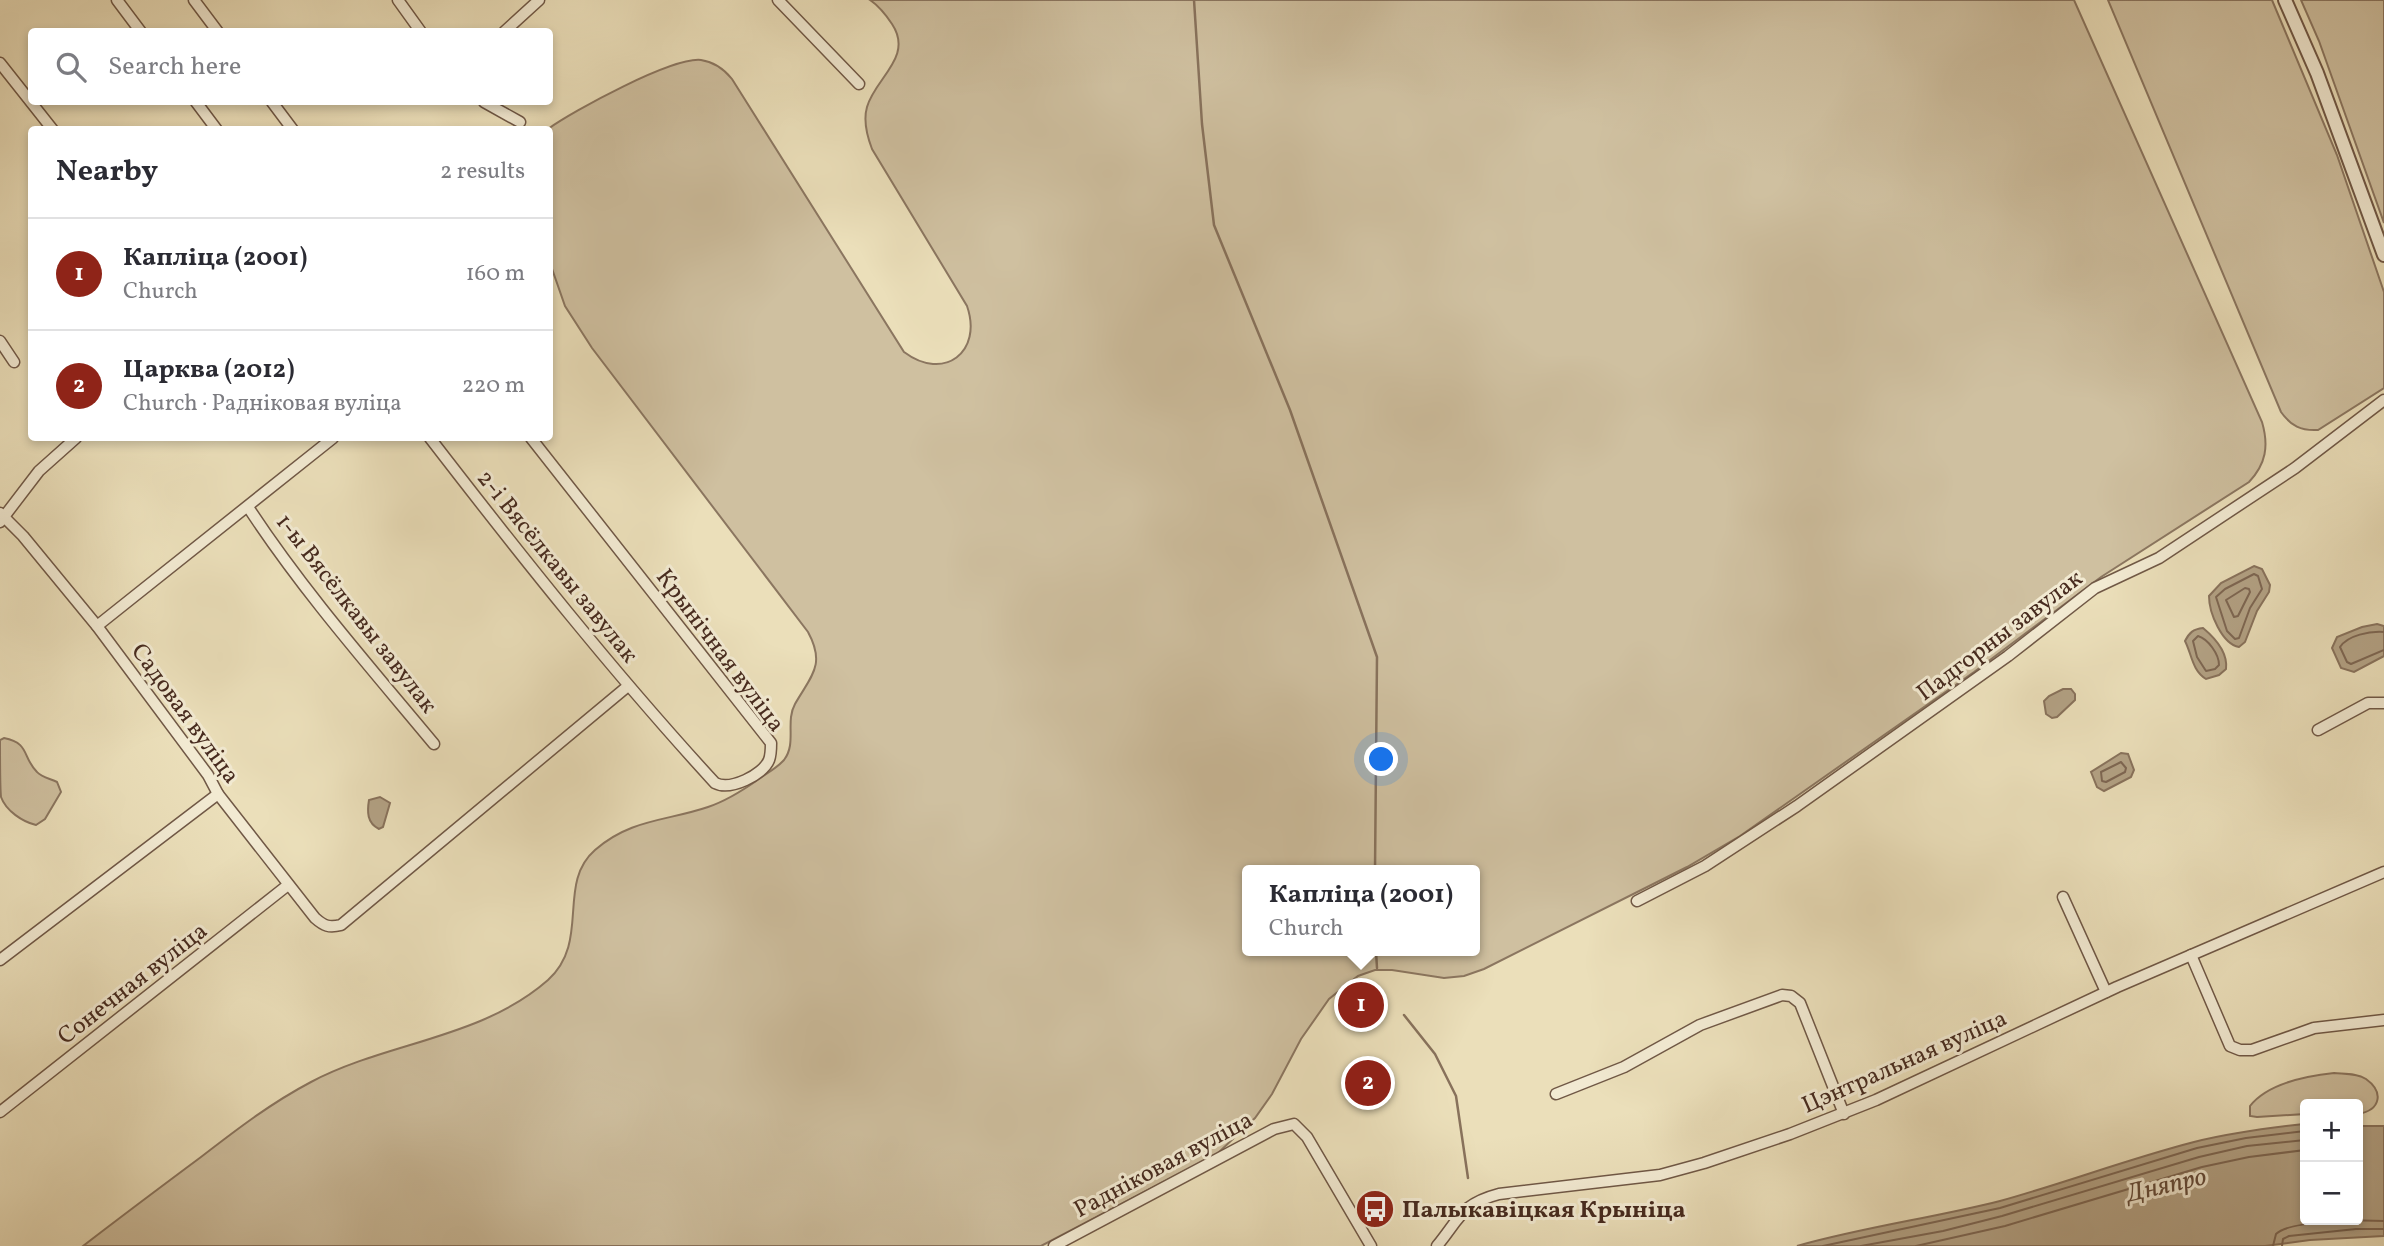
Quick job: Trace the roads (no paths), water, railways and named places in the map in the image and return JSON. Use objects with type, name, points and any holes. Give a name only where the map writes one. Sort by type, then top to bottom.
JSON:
[{"type":"street","points":[[117,0],[138,28]]},
{"type":"street","points":[[194,0],[215,28]]},
{"type":"street","points":[[398,0],[418,28]]},
{"type":"street","points":[[508,28],[539,0]]},
{"type":"street","points":[[778,0],[859,84]]},
{"type":"street","points":[[2285,0],[2317,73],[2384,255]]},
{"type":"street","points":[[0,63],[28,98]]},
{"type":"street","points":[[33,105],[50,126]]},
{"type":"street","points":[[197,105],[214,126]]},
{"type":"street","points":[[274,105],[290,126]]},
{"type":"street","points":[[489,105],[520,122]]},
{"type":"street","points":[[0,341],[14,362]]},
{"type":"street","name":"Падгорны завулак","points":[[1637,901],[1705,866],[1797,806],[2008,656],[2095,588],[2159,558],[2295,468],[2384,400]]},
{"type":"street","points":[[1,518],[39,471],[73,441]]},
{"type":"street","points":[[97,626],[330,441]]},
{"type":"street","name":"2-і Вясёлкавы завулак","points":[[432,441],[553,596],[628,686]]},
{"type":"street","name":"Крынічная вуліца","points":[[533,441],[771,743],[768,764],[733,786],[723,787],[715,783],[628,686]]},
{"type":"street","name":"1-ы Вясёлкавы завулак","points":[[248,507],[332,622],[434,744]]},
{"type":"street","name":"Садовая вуліца","points":[[1,518],[23,536],[97,626],[208,775],[218,794],[324,926],[332,928],[341,925],[628,686]]},
{"type":"street","points":[[2318,730],[2368,704],[2384,703]]},
{"type":"street","points":[[0,960],[218,794]]},
{"type":"street","name":"Цэнтральная вуліца","points":[[1437,1246],[1460,1215],[1472,1203],[1484,1198],[1678,1171],[1844,1114],[1907,1087],[2106,992],[2384,872]]},
{"type":"street","name":"Сонечная вуліца","points":[[0,1112],[289,885]]},
{"type":"street","points":[[2063,897],[2106,992]]},
{"type":"street","points":[[2191,956],[2230,1046],[2240,1050],[2252,1050],[2314,1028],[2384,1020]]},
{"type":"street","points":[[1556,1094],[1624,1067],[1700,1025],[1782,995],[1791,996],[1800,1003],[1844,1114]]},
{"type":"street","name":"Радніковая вуліца","points":[[1054,1246],[1263,1135],[1294,1124],[1307,1137],[1371,1246]]},
{"type":"water","points":[[2254,566],[2262,569],[2270,585],[2269,592],[2257,611],[2245,642],[2239,647],[2222,634],[2211,611],[2209,596],[2221,583]]},
{"type":"water","points":[[2377,624],[2384,626],[2384,656],[2354,672],[2341,668],[2332,648],[2337,637]]},
{"type":"water","points":[[2203,628],[2220,646],[2226,663],[2226,669],[2219,675],[2206,679],[2195,667],[2185,641],[2192,632]]},
{"type":"water","points":[[2063,689],[2071,689],[2075,700],[2057,717],[2052,718],[2046,714],[2044,701]]},
{"type":"water","points":[[2121,753],[2128,754],[2134,770],[2131,777],[2104,791],[2097,787],[2091,772]]},
{"type":"water","points":[[380,797],[390,803],[383,827],[379,829],[370,820],[368,809],[369,800]]},
{"type":"water","name":"Дняпро","points":[[2300,1125],[2300,1225],[2363,1225],[2363,1126],[2384,1126],[2384,1236],[2310,1240],[2265,1246],[1797,1246],[2000,1201],[2194,1142]]},
{"type":"waterway","points":[[1194,0],[1202,124],[1214,225],[1290,410],[1377,657],[1375,865]]},
{"type":"waterway","points":[[1376,956],[1377,968]]},
{"type":"waterway","points":[[1404,1015],[1435,1054],[1456,1096],[1468,1178]]},
{"type":"place","name":"Капліца (2001)","points":[[1361,1005]]},
{"type":"place","name":"Царква (2012)","points":[[1368,1083]]},
{"type":"place","name":"Палыкавіцкая Крыніца","points":[[1375,1209]]}]
